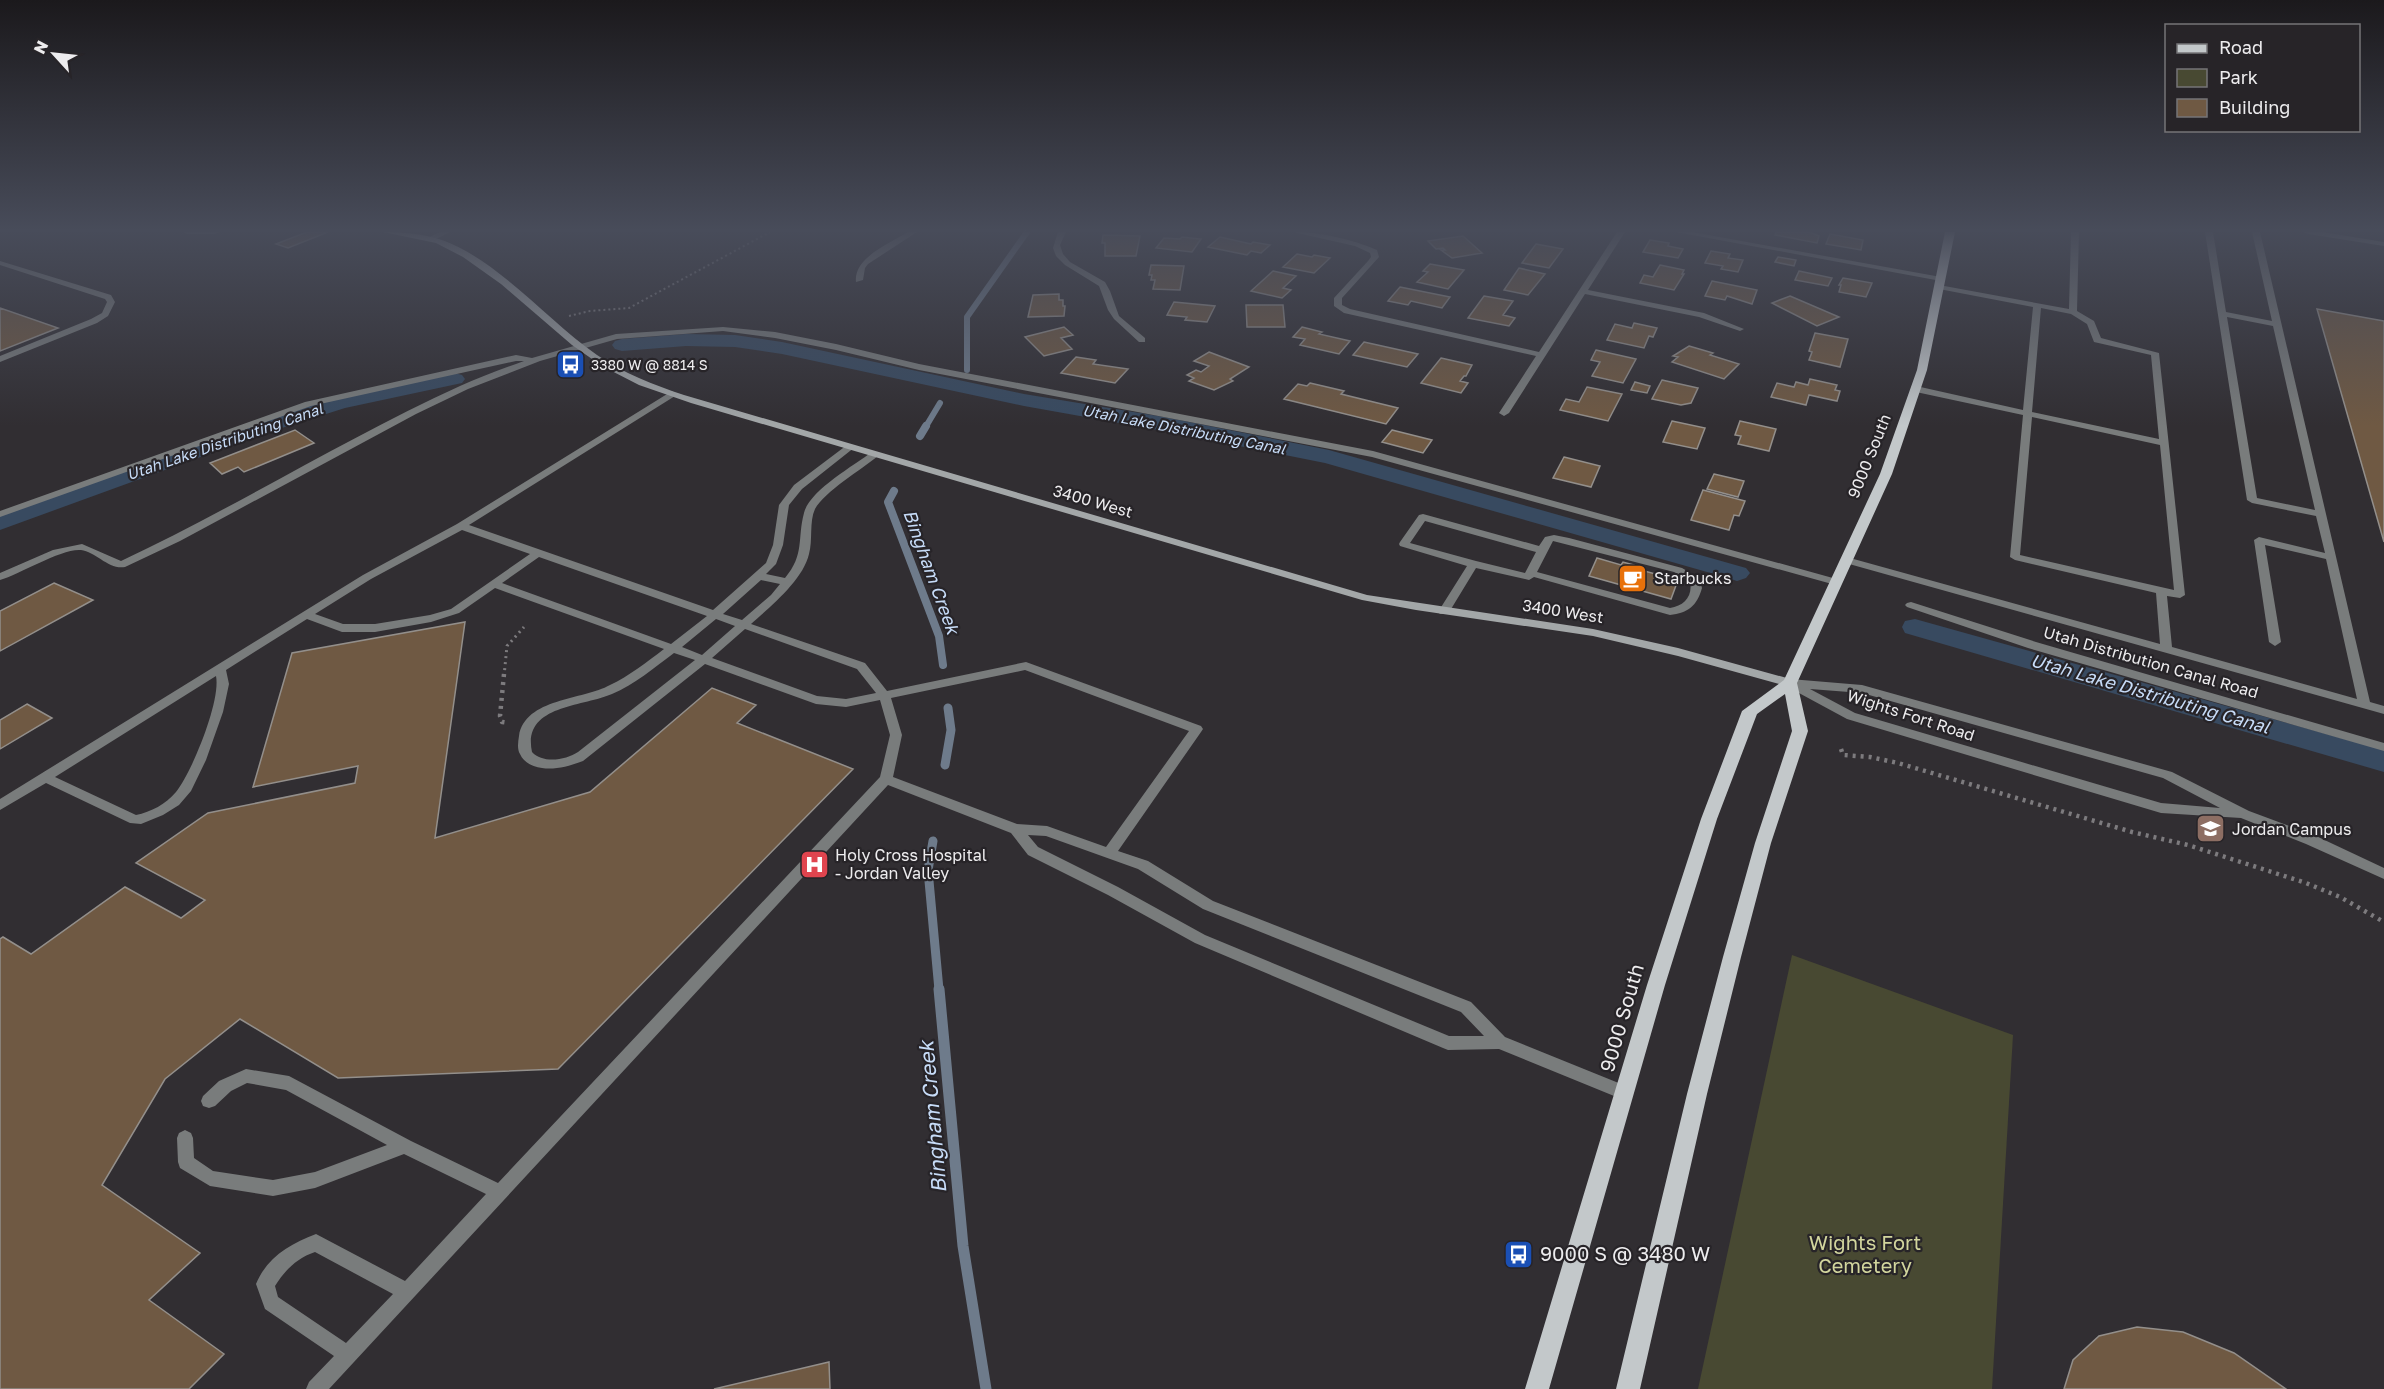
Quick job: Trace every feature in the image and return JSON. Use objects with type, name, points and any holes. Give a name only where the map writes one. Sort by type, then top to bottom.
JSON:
[{"type":"main road","name":"9000 South","points":[[1537,1389],[1699,850],[1750,711],[1790,683],[1898,444],[1927,351],[1937,297]]},
{"type":"main road","points":[[1628,1389],[1697,1094],[1732,957],[1763,843],[1800,731],[1790,683]]},
{"type":"street","points":[[0,359],[94,321],[105,314],[111,302],[107,297]]},
{"type":"street","name":"3400 West","points":[[520,297],[579,346],[618,372],[672,394],[1342,591],[1444,612],[1536,622],[1605,634],[1790,683]]},
{"type":"street","points":[[1109,297],[1116,318],[1143,339]]},
{"type":"street","points":[[1339,297],[1337,303],[1342,309],[1359,315],[1541,356]]},
{"type":"street","points":[[1504,413],[1579,297]]},
{"type":"street","points":[[1612,297],[1701,315],[1740,329]]},
{"type":"street","points":[[1997,297],[2073,312],[2091,323],[2097,340],[2155,352],[2180,595],[2015,557],[2037,306]]},
{"type":"street","points":[[2073,297],[2073,312]]},
{"type":"street","points":[[2220,297],[2252,500],[2320,514]]},
{"type":"street","points":[[2271,297],[2365,705]]},
{"type":"street","points":[[2223,314],[2277,324]]},
{"type":"street","points":[[0,577],[57,552],[82,547],[121,565],[176,539],[413,412],[465,387],[537,359],[616,337],[723,329],[775,335],[919,367],[1373,454],[1836,582]]},
{"type":"street","points":[[0,514],[308,404],[505,360],[537,359]]},
{"type":"street","points":[[1916,389],[2164,443]]},
{"type":"street","points":[[0,805],[366,577],[461,526],[672,394]]},
{"type":"street","points":[[850,447],[798,487],[784,505],[775,554],[771,564],[758,576],[671,649],[614,689],[542,713],[528,725],[524,737],[524,752],[532,761],[548,765],[574,760],[704,659],[775,597],[788,582],[804,556],[809,511],[818,497],[875,454]]},
{"type":"street","points":[[1530,573],[1670,612],[1682,611],[1689,606],[1697,588],[1695,580],[1678,570],[1554,538],[1549,539],[1542,550],[1530,573],[1529,577],[1404,544],[1423,517],[1542,550]]},
{"type":"street","points":[[316,1389],[886,779],[897,735],[885,696],[861,666],[461,526]]},
{"type":"street","points":[[2275,642],[2259,540],[2330,557]]},
{"type":"street","points":[[306,615],[342,628],[356,629],[431,618],[455,610],[539,552]]},
{"type":"street","points":[[1846,560],[2384,710]]},
{"type":"street","points":[[1444,612],[1473,564]]},
{"type":"street","points":[[758,576],[788,582]]},
{"type":"street","points":[[494,584],[816,700],[846,704],[1026,666],[1197,729],[1110,852]]},
{"type":"street","points":[[2160,591],[2166,649]]},
{"type":"street","name":"Utah Distribution Canal Road","points":[[1911,605],[2032,645],[2384,747]]},
{"type":"street","points":[[45,777],[135,820],[159,812],[178,798],[191,781],[214,722],[223,685],[220,668]]},
{"type":"street","name":"Wights Fort Road","points":[[1790,683],[1851,716],[2161,808],[2244,814]]},
{"type":"street","name":"Wights Fort Road","points":[[1790,683],[1862,689],[2167,775],[2244,814],[2312,840],[2384,874]]},
{"type":"street","points":[[886,779],[1016,830],[1047,831],[1143,865],[1209,905],[1466,1007],[1500,1042]]},
{"type":"street","points":[[1016,830],[1033,851],[1113,891],[1186,933],[1448,1042],[1500,1042],[1625,1092]]},
{"type":"street","points":[[208,1101],[225,1086],[246,1076],[289,1083],[405,1146],[499,1192]]},
{"type":"street","points":[[184,1138],[186,1162],[210,1178],[273,1188],[315,1180],[405,1146]]},
{"type":"street","points":[[348,1355],[271,1303],[266,1284],[276,1268],[295,1250],[316,1243],[407,1292]]},
{"type":"path","points":[[551,322],[583,312],[629,308],[650,297]]},
{"type":"path","points":[[509,723],[502,722],[500,716],[507,645],[524,627]]},
{"type":"path","points":[[1841,749],[1844,755],[1870,757],[1898,763],[2132,832],[2188,845],[2287,876],[2340,897],[2384,922]]},
{"type":"green space","name":"Wights Fort Cemetery","points":[[1792,955],[2013,1035],[1992,1389],[1698,1389]]},
{"type":"building","points":[[1033,297],[1059,297],[1059,300],[1063,300],[1064,316],[1028,317]]},
{"type":"building","points":[[1392,297],[1450,297],[1442,308],[1411,301],[1408,305],[1388,301]]},
{"type":"building","points":[[1483,297],[1513,301],[1503,315],[1515,318],[1509,326],[1468,318]]},
{"type":"building","points":[[1709,297],[1727,297],[1725,300]]},
{"type":"building","points":[[1730,297],[1755,297],[1752,304]]},
{"type":"building","points":[[1792,297],[1839,317],[1817,326],[1772,303]]},
{"type":"building","points":[[1174,302],[1215,306],[1207,322],[1185,320],[1187,317],[1167,315]]},
{"type":"building","points":[[1246,305],[1283,305],[1285,327],[1247,327]]},
{"type":"building","points":[[0,308],[58,328],[0,351]]},
{"type":"building","points":[[2317,309],[2384,321],[2384,542]]},
{"type":"building","points":[[1634,323],[1657,328],[1653,337],[1649,336],[1644,348],[1607,340],[1615,324],[1632,328]]},
{"type":"building","points":[[1064,327],[1073,335],[1061,338],[1072,349],[1044,356],[1025,337]]},
{"type":"building","points":[[1302,327],[1322,332],[1319,334],[1350,341],[1339,354],[1300,345],[1305,339],[1293,337]]},
{"type":"building","points":[[1815,333],[1848,339],[1840,367],[1809,360],[1812,352],[1809,351]]},
{"type":"building","points":[[1364,342],[1418,354],[1407,367],[1353,355]]},
{"type":"building","points":[[1689,346],[1739,364],[1724,379],[1672,362],[1678,357],[1673,356]]},
{"type":"building","points":[[1596,350],[1636,359],[1623,383],[1592,376],[1600,362],[1591,360]]},
{"type":"building","points":[[1209,352],[1249,367],[1230,379],[1233,381],[1214,390],[1189,381],[1194,378],[1187,375],[1196,370],[1201,372],[1209,366],[1194,361]]},
{"type":"building","points":[[1076,357],[1096,360],[1093,364],[1128,369],[1115,383],[1061,373]]},
{"type":"building","points":[[1441,358],[1472,365],[1460,381],[1468,383],[1461,393],[1421,383]]},
{"type":"building","points":[[1810,379],[1837,385],[1835,390],[1840,391],[1837,401],[1809,395],[1806,405],[1771,397],[1777,383],[1794,387],[1796,382],[1808,385]]},
{"type":"building","points":[[1662,380],[1698,388],[1691,403],[1681,405],[1652,399]]},
{"type":"building","points":[[1635,382],[1650,386],[1647,393],[1631,390]]},
{"type":"building","points":[[1310,383],[1344,391],[1341,394],[1398,408],[1386,424],[1284,399],[1298,384],[1307,386]]},
{"type":"building","points":[[1587,387],[1622,394],[1608,421],[1560,410],[1566,399],[1579,402]]},
{"type":"building","points":[[1672,421],[1705,428],[1697,449],[1663,442]]},
{"type":"building","points":[[1740,421],[1776,429],[1769,451],[1738,444],[1741,436],[1735,435]]},
{"type":"building","points":[[295,430],[314,443],[244,472],[238,467],[222,474],[210,463]]},
{"type":"building","points":[[1392,430],[1432,440],[1423,453],[1382,442]]},
{"type":"building","points":[[1564,457],[1600,466],[1591,487],[1553,478]]},
{"type":"building","points":[[1714,474],[1744,481],[1738,497],[1707,489]]},
{"type":"building","points":[[1703,490],[1745,501],[1739,516],[1734,515],[1729,530],[1691,520]]},
{"type":"building","name":"Starbucks","points":[[1597,558],[1621,565],[1623,562],[1634,565],[1633,568],[1678,580],[1671,599],[1589,576]]},
{"type":"building","points":[[54,583],[93,600],[0,651],[0,611]]},
{"type":"building","name":"Holy Cross Hospital - Jordan Valley","points":[[465,622],[435,838],[590,792],[712,688],[756,705],[737,723],[853,769],[558,1069],[338,1078],[240,1019],[165,1079],[102,1185],[200,1253],[149,1300],[224,1354],[189,1389],[0,1389],[0,939],[3,937],[31,954],[125,887],[181,918],[205,900],[136,863],[208,813],[355,783],[358,766],[253,787],[292,653]]},
{"type":"building","points":[[27,704],[52,718],[0,749],[0,720]]},
{"type":"building","points":[[2137,1327],[2183,1332],[2234,1353],[2286,1389],[2064,1389],[2073,1360],[2099,1336]]},
{"type":"building","points":[[829,1362],[830,1389],[714,1389]]},
{"type":"waterway","name":"Bingham Creek","points":[[967,370],[967,317],[981,297]]},
{"type":"waterway","name":"Utah Lake Distributing Canal","points":[[622,345],[686,340],[735,341],[782,348],[1024,400],[1164,424],[1329,457],[1737,573]]},
{"type":"waterway","name":"Utah Lake Distributing Canal","points":[[0,523],[258,428],[340,403],[455,379]]},
{"type":"waterway","name":"Bingham Creek","points":[[925,428],[940,403]]},
{"type":"waterway","name":"Bingham Creek","points":[[920,436],[926,426]]},
{"type":"waterway","name":"Bingham Creek","points":[[894,491],[888,502],[939,636],[943,665]]},
{"type":"waterway","name":"Utah Lake Distributing Canal","points":[[1915,627],[2384,761]]},
{"type":"waterway","name":"Bingham Creek","points":[[945,765],[951,730],[948,708]]},
{"type":"waterway","name":"Bingham Creek","points":[[933,841],[928,870],[939,990]]},
{"type":"waterway","name":"Bingham Creek","points":[[939,989],[963,1246],[986,1389]]},
{"type":"place","name":"3380 W @ 8814 S","points":[[570,365]]},
{"type":"place","name":"Starbucks","points":[[1633,578]]},
{"type":"place","name":"Jordan Campus","points":[[2211,829]]},
{"type":"place","name":"Holy Cross Hospital - Jordan Valley","points":[[814,864]]},
{"type":"place","name":"9000 S @ 3480 W","points":[[1519,1254]]}]
